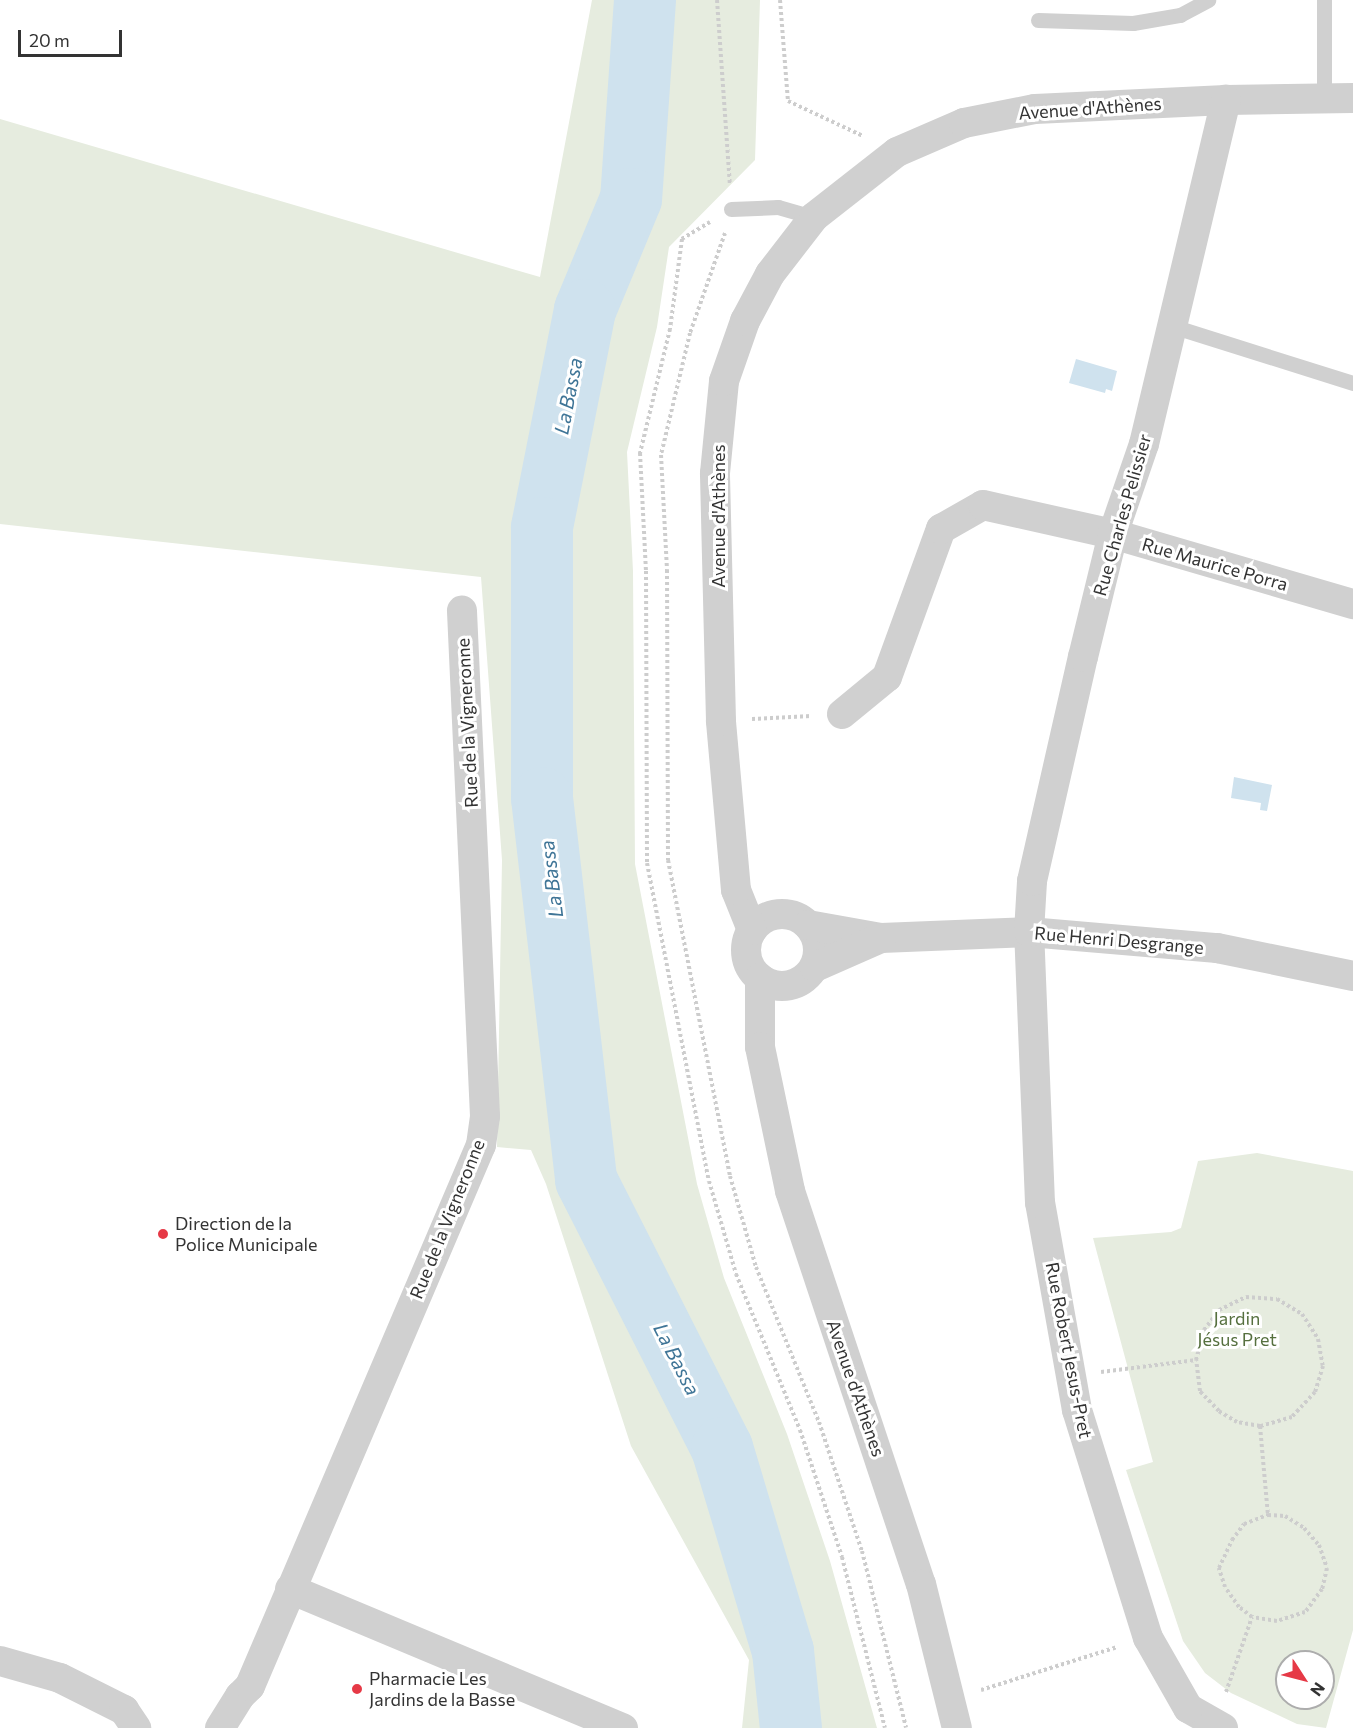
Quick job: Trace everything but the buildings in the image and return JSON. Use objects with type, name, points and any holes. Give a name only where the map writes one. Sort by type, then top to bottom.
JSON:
[{"type":"street","name":"Avenue d'Athènes","points":[[752,930],[736,890],[736,868],[721,721],[714,473],[724,381],[745,321],[770,274],[814,217],[897,152],[964,123],[1035,109],[1226,100],[1339,99]]},
{"type":"street","name":"Rue Charles Pelissier","points":[[1029,932],[1032,881],[1046,814],[1113,534],[1144,444],[1226,100]]},
{"type":"street","name":"Rue Maurice Porra","points":[[842,714],[888,677],[941,530],[983,505],[1113,534],[1353,604]]},
{"type":"street","name":"Rue de la Vigneronne","points":[[220,1728],[240,1696],[250,1686],[481,1145],[484,1116],[462,612]]},
{"type":"street","points":[[736,868],[780,913]]},
{"type":"street","points":[[780,913],[794,916],[808,925],[819,945],[815,967],[804,979],[789,986],[772,986],[760,978],[751,967],[746,948],[752,930],[764,918],[780,913]]},
{"type":"street","name":"Rue Henri Desgrange","points":[[808,925],[881,938],[1029,932],[1217,948],[1353,976]]},
{"type":"street","name":"Rue Robert Jesus-Pret","points":[[1029,932],[1040,1203],[1077,1410],[1148,1638],[1200,1722]]},
{"type":"street","name":"Rue Henri Desgrange","points":[[815,967],[881,938]]},
{"type":"street","name":"Avenue d'Athènes","points":[[760,978],[760,1047],[790,1191],[921,1584],[957,1728]]},
{"type":"street","points":[[760,1047],[789,986]]},
{"type":"street","points":[[290,1589],[623,1728]]},
{"type":"street","points":[[0,1661],[60,1678],[124,1710],[136,1728]]},
{"type":"street","name":"Rue de la Vigneronne","points":[[244,1728],[253,1701],[250,1686]]},
{"type":"lane","points":[[1038,20],[1133,24],[1180,15],[1208,0]]},
{"type":"lane","points":[[1324,0],[1339,99]]},
{"type":"lane","points":[[732,209],[778,207],[814,217]]},
{"type":"lane","points":[[1172,326],[1353,383]]},
{"type":"path","points":[[717,0],[732,209],[682,239],[670,329],[640,453],[646,570],[647,863],[710,1181],[736,1274],[800,1430],[842,1557],[885,1728]]},
{"type":"path","points":[[780,0],[788,101],[897,152]]},
{"type":"path","points":[[721,721],[842,714]]},
{"type":"path","points":[[1246,1296],[1276,1299],[1302,1314],[1318,1339],[1323,1366],[1315,1392],[1292,1418],[1260,1426],[1237,1422],[1219,1411],[1200,1391],[1196,1360],[1204,1330],[1219,1310],[1246,1296]]},
{"type":"path","points":[[1095,1372],[1196,1360]]},
{"type":"path","points":[[1260,1426],[1268,1515]]},
{"type":"path","points":[[1268,1515],[1286,1516],[1304,1528],[1319,1545],[1327,1568],[1322,1589],[1305,1612],[1277,1621],[1252,1617],[1239,1607],[1225,1587],[1219,1568],[1232,1540],[1244,1524],[1268,1515]]},
{"type":"path","points":[[1200,1722],[1232,1680],[1252,1617]]},
{"type":"path","points":[[951,1699],[1148,1638]]},
{"type":"green space","points":[[592,0],[760,0],[755,160],[669,247],[657,327],[627,452],[633,571],[635,864],[697,1184],[724,1278],[787,1434],[830,1561],[877,1728],[742,1728],[749,1660],[631,1446],[546,1184],[531,1150],[497,1147],[502,860],[481,577],[0,524],[0,119],[540,277]]},
{"type":"green space","name":"Jardin Jésus Pret","points":[[1257,1153],[1353,1171],[1353,1630],[1335,1695],[1335,1650],[1275,1650],[1275,1710],[1331,1710],[1326,1728],[1297,1724],[1231,1693],[1205,1673],[1183,1641],[1126,1470],[1153,1462],[1093,1238],[1171,1232],[1181,1228],[1198,1161]]},
{"type":"water","points":[[1076,359],[1117,371],[1112,391],[1106,389],[1105,393],[1069,383]]},
{"type":"water","points":[[1234,777],[1272,785],[1267,811],[1260,810],[1261,803],[1231,798]]},
{"type":"waterway","name":"La Bassa","points":[[645,0],[631,199],[585,310],[542,528],[542,798],[586,1180],[722,1448],[783,1651],[791,1728]]},
{"type":"place","name":"Direction de la Police Municipale","points":[[163,1234]]},
{"type":"place","name":"Pharmacie Les Jardins de la Basse","points":[[357,1689]]}]
